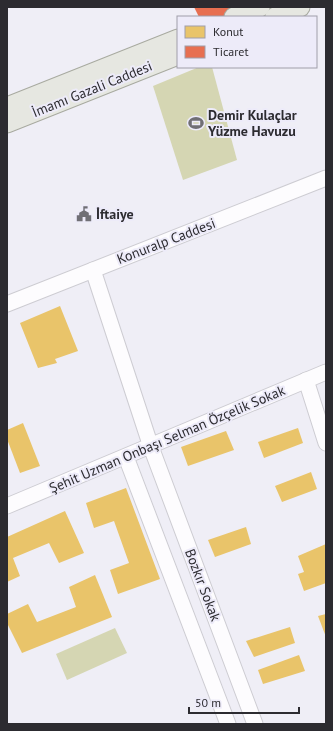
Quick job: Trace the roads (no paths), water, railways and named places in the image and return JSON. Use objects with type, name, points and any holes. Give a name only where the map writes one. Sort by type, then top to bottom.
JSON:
[{"type":"main road","points":[[237,16],[260,7]]},
{"type":"main road","points":[[278,16],[300,7]]},
{"type":"main road","name":"İmamı Gazali Caddesi","points":[[7,106],[177,39]]},
{"type":"main road","name":"İmamı Gazali Caddesi","points":[[7,123],[177,55]]},
{"type":"street","name":"Konuralp Caddesi","points":[[7,304],[326,178]]},
{"type":"street","name":"Bozkır Sokak","points":[[92,270],[151,447],[256,724]]},
{"type":"street","name":"Şehit Uzman Onbaşı Selman Özçelik Sokak","points":[[7,506],[151,447],[326,372]]},
{"type":"street","points":[[306,380],[326,443]]},
{"type":"street","name":"Bozkır Sokak","points":[[126,457],[228,724]]},
{"type":"place","name":"Demir Kulaçlar Yüzme Havuzu","points":[[196,123]]},
{"type":"place","name":"İftaiye","points":[[84,214]]}]
